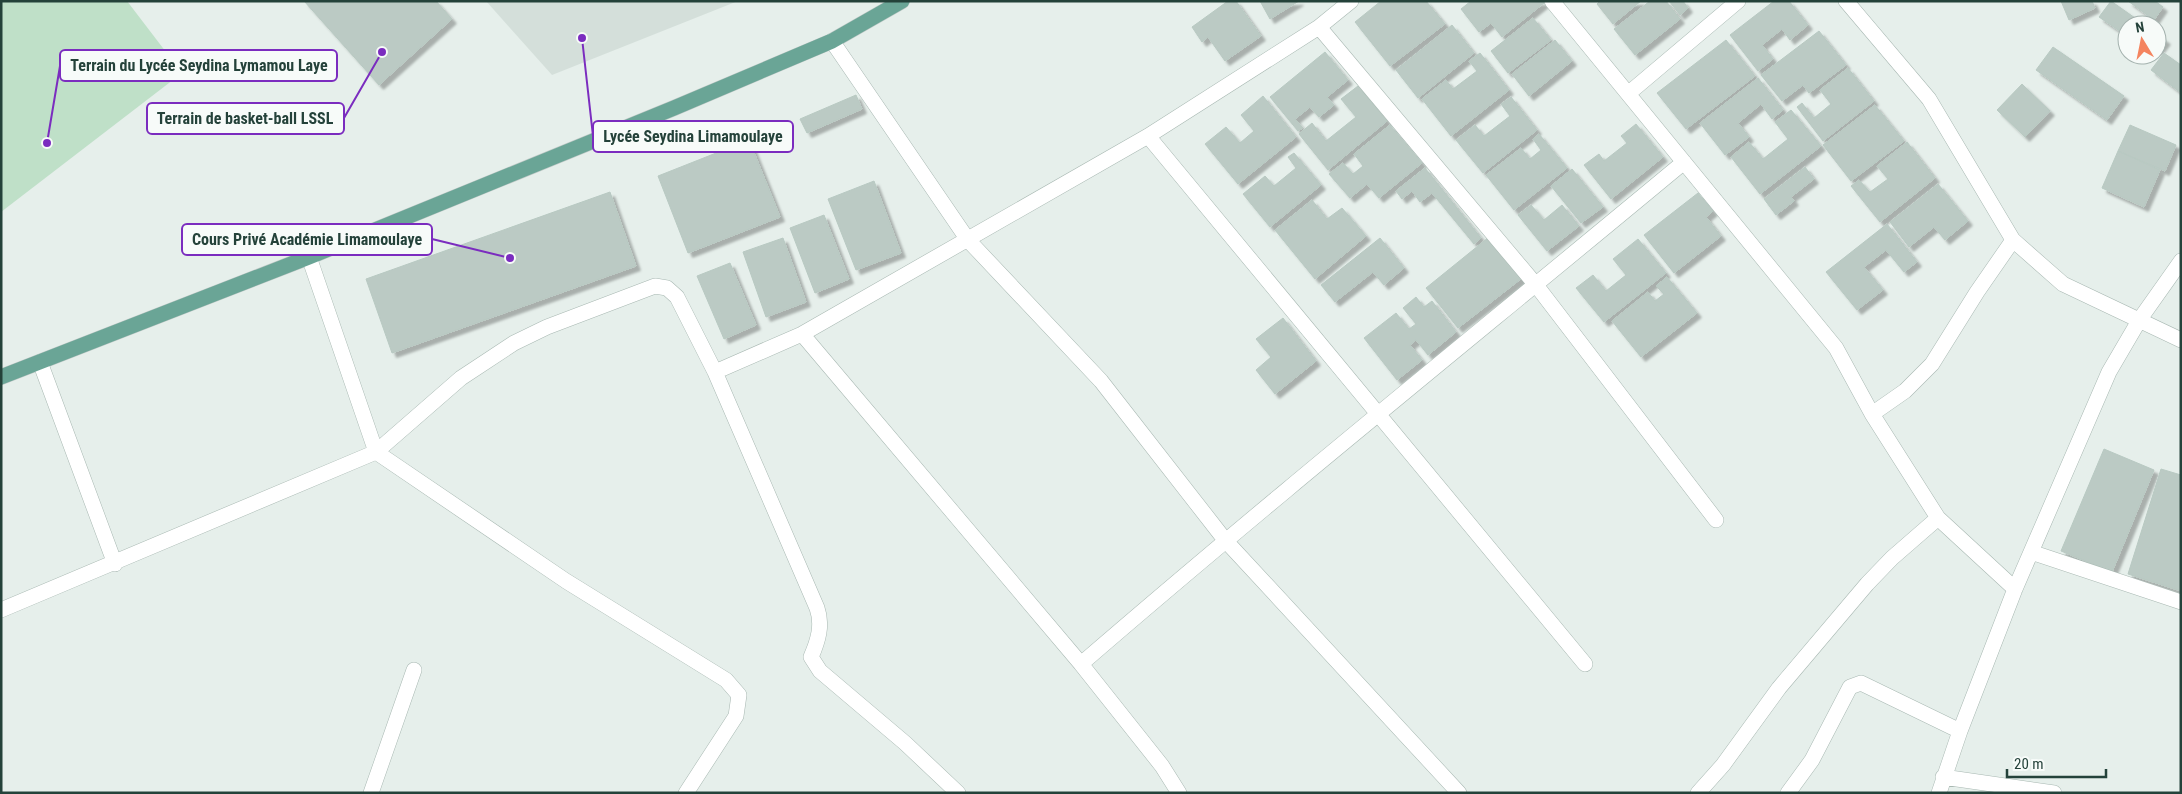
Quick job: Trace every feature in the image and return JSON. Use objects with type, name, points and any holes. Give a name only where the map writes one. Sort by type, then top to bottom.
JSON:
[{"type":"main road","points":[[1,377],[309,257],[674,108],[832,41],[902,1]]},
{"type":"street","points":[[715,372],[802,334],[1148,136],[1319,27],[1334,7],[1351,1]]},
{"type":"street","points":[[1552,1],[1836,348],[1872,414],[1938,518],[2016,589]]},
{"type":"street","points":[[1629,93],[1738,1]]},
{"type":"street","points":[[1846,1],[1928,99],[2013,240],[2063,284],[2181,340]]},
{"type":"street","points":[[1319,27],[1536,285],[1716,520]]},
{"type":"street","points":[[832,41],[968,240],[1101,382],[1225,540],[1459,793]]},
{"type":"street","points":[[1148,136],[1585,664]]},
{"type":"street","points":[[1081,664],[1225,540],[1684,162]]},
{"type":"street","points":[[1872,414],[1905,391],[1932,364],[1976,292],[2013,240]]},
{"type":"street","points":[[309,257],[376,452],[566,581],[726,680],[739,696],[736,716],[686,793]]},
{"type":"street","points":[[1939,793],[1960,731],[2016,589],[2109,372],[2140,319],[2181,261]]},
{"type":"street","points":[[1,610],[115,564],[376,452],[455,383],[514,343],[547,327],[655,286],[667,288],[677,296],[715,372],[820,617],[818,639],[811,657],[815,664],[820,671],[905,744],[958,793]]},
{"type":"street","points":[[802,334],[1081,664],[1162,766],[1179,793]]},
{"type":"street","points":[[40,362],[115,564]]},
{"type":"street","points":[[1698,793],[1723,765],[1779,688],[1867,584],[1892,558],[1938,518]]},
{"type":"street","points":[[2032,552],[2181,602]]},
{"type":"street","points":[[371,793],[414,670]]},
{"type":"street","points":[[1788,793],[1812,760],[1850,687],[1854,684],[1861,683],[1960,731]]},
{"type":"street","points":[[1943,777],[2054,793]]},
{"type":"shaded area","points":[[486,1],[738,1],[552,75]]},
{"type":"green space","points":[[1,1],[127,1],[182,73],[1,212]]},
{"type":"building","points":[[304,1],[436,1],[452,19],[379,85]]},
{"type":"building","points":[[1228,1],[1236,1],[1261,36],[1225,61],[1208,37],[1202,42],[1192,27]]},
{"type":"building","points":[[1260,1],[1299,1],[1270,19]]},
{"type":"building","points":[[1381,1],[1426,1],[1445,24],[1390,66],[1355,22]]},
{"type":"building","points":[[1471,1],[1542,1],[1544,3],[1502,37],[1491,23],[1479,32],[1461,9]]},
{"type":"building","points":[[1600,1],[1641,1],[1613,24],[1597,4]]},
{"type":"building","points":[[1650,1],[1666,1],[1680,19],[1635,55],[1614,29]]},
{"type":"building","points":[[1669,1],[1683,1],[1688,8],[1680,15]]},
{"type":"building","points":[[1774,1],[1789,1],[1808,25],[1790,40],[1782,29],[1762,45],[1773,59],[1758,71],[1730,35]]},
{"type":"building","points":[[2061,1],[2092,1],[2095,8],[2069,20]]},
{"type":"building","points":[[2111,1],[2131,15],[2117,15],[2117,29],[2099,17]]},
{"type":"building","points":[[2128,1],[2155,1],[2163,7],[2157,15],[2147,15]]},
{"type":"building","points":[[1533,18],[1551,40],[1508,73],[1491,51]]},
{"type":"building","points":[[1452,25],[1474,53],[1418,98],[1396,70]]},
{"type":"building","points":[[1819,31],[1846,65],[1809,93],[1803,85],[1782,101],[1761,75]]},
{"type":"building","points":[[1555,40],[1572,61],[1529,96],[1512,74]]},
{"type":"building","points":[[1726,40],[1755,76],[1686,129],[1657,93]]},
{"type":"building","points":[[2053,47],[2124,96],[2107,120],[2036,70]]},
{"type":"building","points":[[1325,52],[1348,80],[1327,97],[1334,105],[1319,117],[1310,107],[1295,119],[1303,128],[1298,131],[1270,97]]},
{"type":"building","points":[[1480,53],[1509,90],[1451,136],[1422,99],[1446,80],[1453,89],[1477,71],[1469,61]]},
{"type":"building","points":[[2167,55],[2181,65],[2181,93],[2151,70],[2155,65],[2167,65]]},
{"type":"building","points":[[1848,68],[1874,101],[1823,141],[1797,107],[1802,103],[1814,118],[1831,104],[1820,90]]},
{"type":"building","points":[[1758,78],[1783,110],[1772,119],[1761,104],[1738,123],[1749,137],[1725,155],[1700,123]]},
{"type":"building","points":[[2022,84],[2050,111],[2025,137],[1997,110]]},
{"type":"building","points":[[1358,86],[1387,121],[1328,170],[1299,134],[1312,123],[1326,141],[1356,117],[1341,99]]},
{"type":"building","points":[[856,95],[862,109],[807,133],[800,119]]},
{"type":"building","points":[[1263,96],[1296,137],[1238,184],[1205,144],[1226,127],[1240,143],[1254,131],[1241,115]]},
{"type":"building","points":[[1511,97],[1537,130],[1483,173],[1456,140],[1475,125],[1484,136],[1510,116],[1501,104]]},
{"type":"building","points":[[1875,105],[1904,141],[1851,181],[1823,145]]},
{"type":"building","points":[[1791,110],[1821,146],[1760,194],[1731,157],[1749,142],[1763,159],[1788,139],[1775,122]]},
{"type":"building","points":[[1636,124],[1663,157],[1611,199],[1584,165],[1599,154],[1604,161],[1627,143],[1621,136]]},
{"type":"building","points":[[1390,125],[1422,163],[1379,198],[1367,184],[1350,198],[1329,174],[1343,163],[1353,174],[1363,166],[1354,154]]},
{"type":"building","points":[[2130,125],[2176,145],[2165,171],[2118,151]]},
{"type":"building","points":[[1539,134],[1567,168],[1514,210],[1486,175],[1521,148],[1530,159],[1541,150],[1533,139]]},
{"type":"building","points":[[749,140],[780,217],[688,253],[658,176]]},
{"type":"building","points":[[1907,142],[1935,178],[1880,222],[1851,186],[1859,180],[1870,192],[1888,179],[1877,166]]},
{"type":"building","points":[[2118,151],[2160,170],[2144,207],[2102,188]]},
{"type":"building","points":[[1294,153],[1321,185],[1270,227],[1243,194],[1265,176],[1274,186],[1296,168],[1288,157]]},
{"type":"building","points":[[1805,167],[1814,179],[1791,197],[1794,201],[1776,215],[1764,199]]},
{"type":"building","points":[[1425,168],[1481,238],[1474,244],[1432,193],[1420,202],[1412,191],[1402,199],[1396,191]]},
{"type":"building","points":[[1572,169],[1603,207],[1581,223],[1551,186]]},
{"type":"building","points":[[874,181],[901,253],[856,270],[828,199]]},
{"type":"building","points":[[1938,184],[1968,221],[1945,240],[1934,227],[1909,247],[1890,222]]},
{"type":"building","points":[[610,192],[636,266],[392,353],[366,279]]},
{"type":"building","points":[[1698,193],[1713,211],[1706,217],[1721,236],[1674,273],[1644,235]]},
{"type":"building","points":[[1312,200],[1327,219],[1342,208],[1366,236],[1315,279],[1275,230]]},
{"type":"building","points":[[1531,205],[1544,220],[1562,205],[1579,226],[1547,251],[1518,215]]},
{"type":"building","points":[[824,215],[849,279],[815,293],[790,228]]},
{"type":"building","points":[[1887,224],[1917,262],[1904,272],[1886,250],[1864,267],[1883,290],[1857,310],[1826,272]]},
{"type":"building","points":[[1489,237],[1522,278],[1458,328],[1426,288]]},
{"type":"building","points":[[783,238],[806,302],[766,317],[743,252]]},
{"type":"building","points":[[1380,238],[1404,268],[1384,285],[1373,272],[1335,302],[1321,285]]},
{"type":"building","points":[[1638,239],[1666,273],[1604,322],[1576,288],[1593,275],[1606,291],[1626,275],[1613,259]]},
{"type":"building","points":[[730,263],[756,325],[724,339],[697,276]]},
{"type":"building","points":[[1667,277],[1697,313],[1641,357],[1612,321],[1648,292],[1655,301],[1664,294],[1656,286]]},
{"type":"building","points":[[1416,297],[1424,307],[1432,301],[1456,332],[1428,355],[1416,340],[1410,345],[1422,360],[1397,380],[1364,338],[1396,313],[1409,329],[1416,324],[1403,308]]},
{"type":"building","points":[[1283,318],[1316,361],[1275,394],[1256,370],[1271,357],[1256,339]]},
{"type":"building","points":[[2104,449],[2154,470],[2112,572],[2061,551]]},
{"type":"building","points":[[2161,469],[2181,475],[2181,591],[2128,574]]},
{"type":"place","name":"Lycée Seydina Limamoulaye","points":[[582,38]]},
{"type":"place","name":"Terrain de basket-ball LSSL","points":[[382,52]]},
{"type":"place","name":"Terrain du Lycée Seydina Lymamou Laye","points":[[47,143]]},
{"type":"place","name":"Cours Privé Académie Limamoulaye","points":[[510,258]]}]
